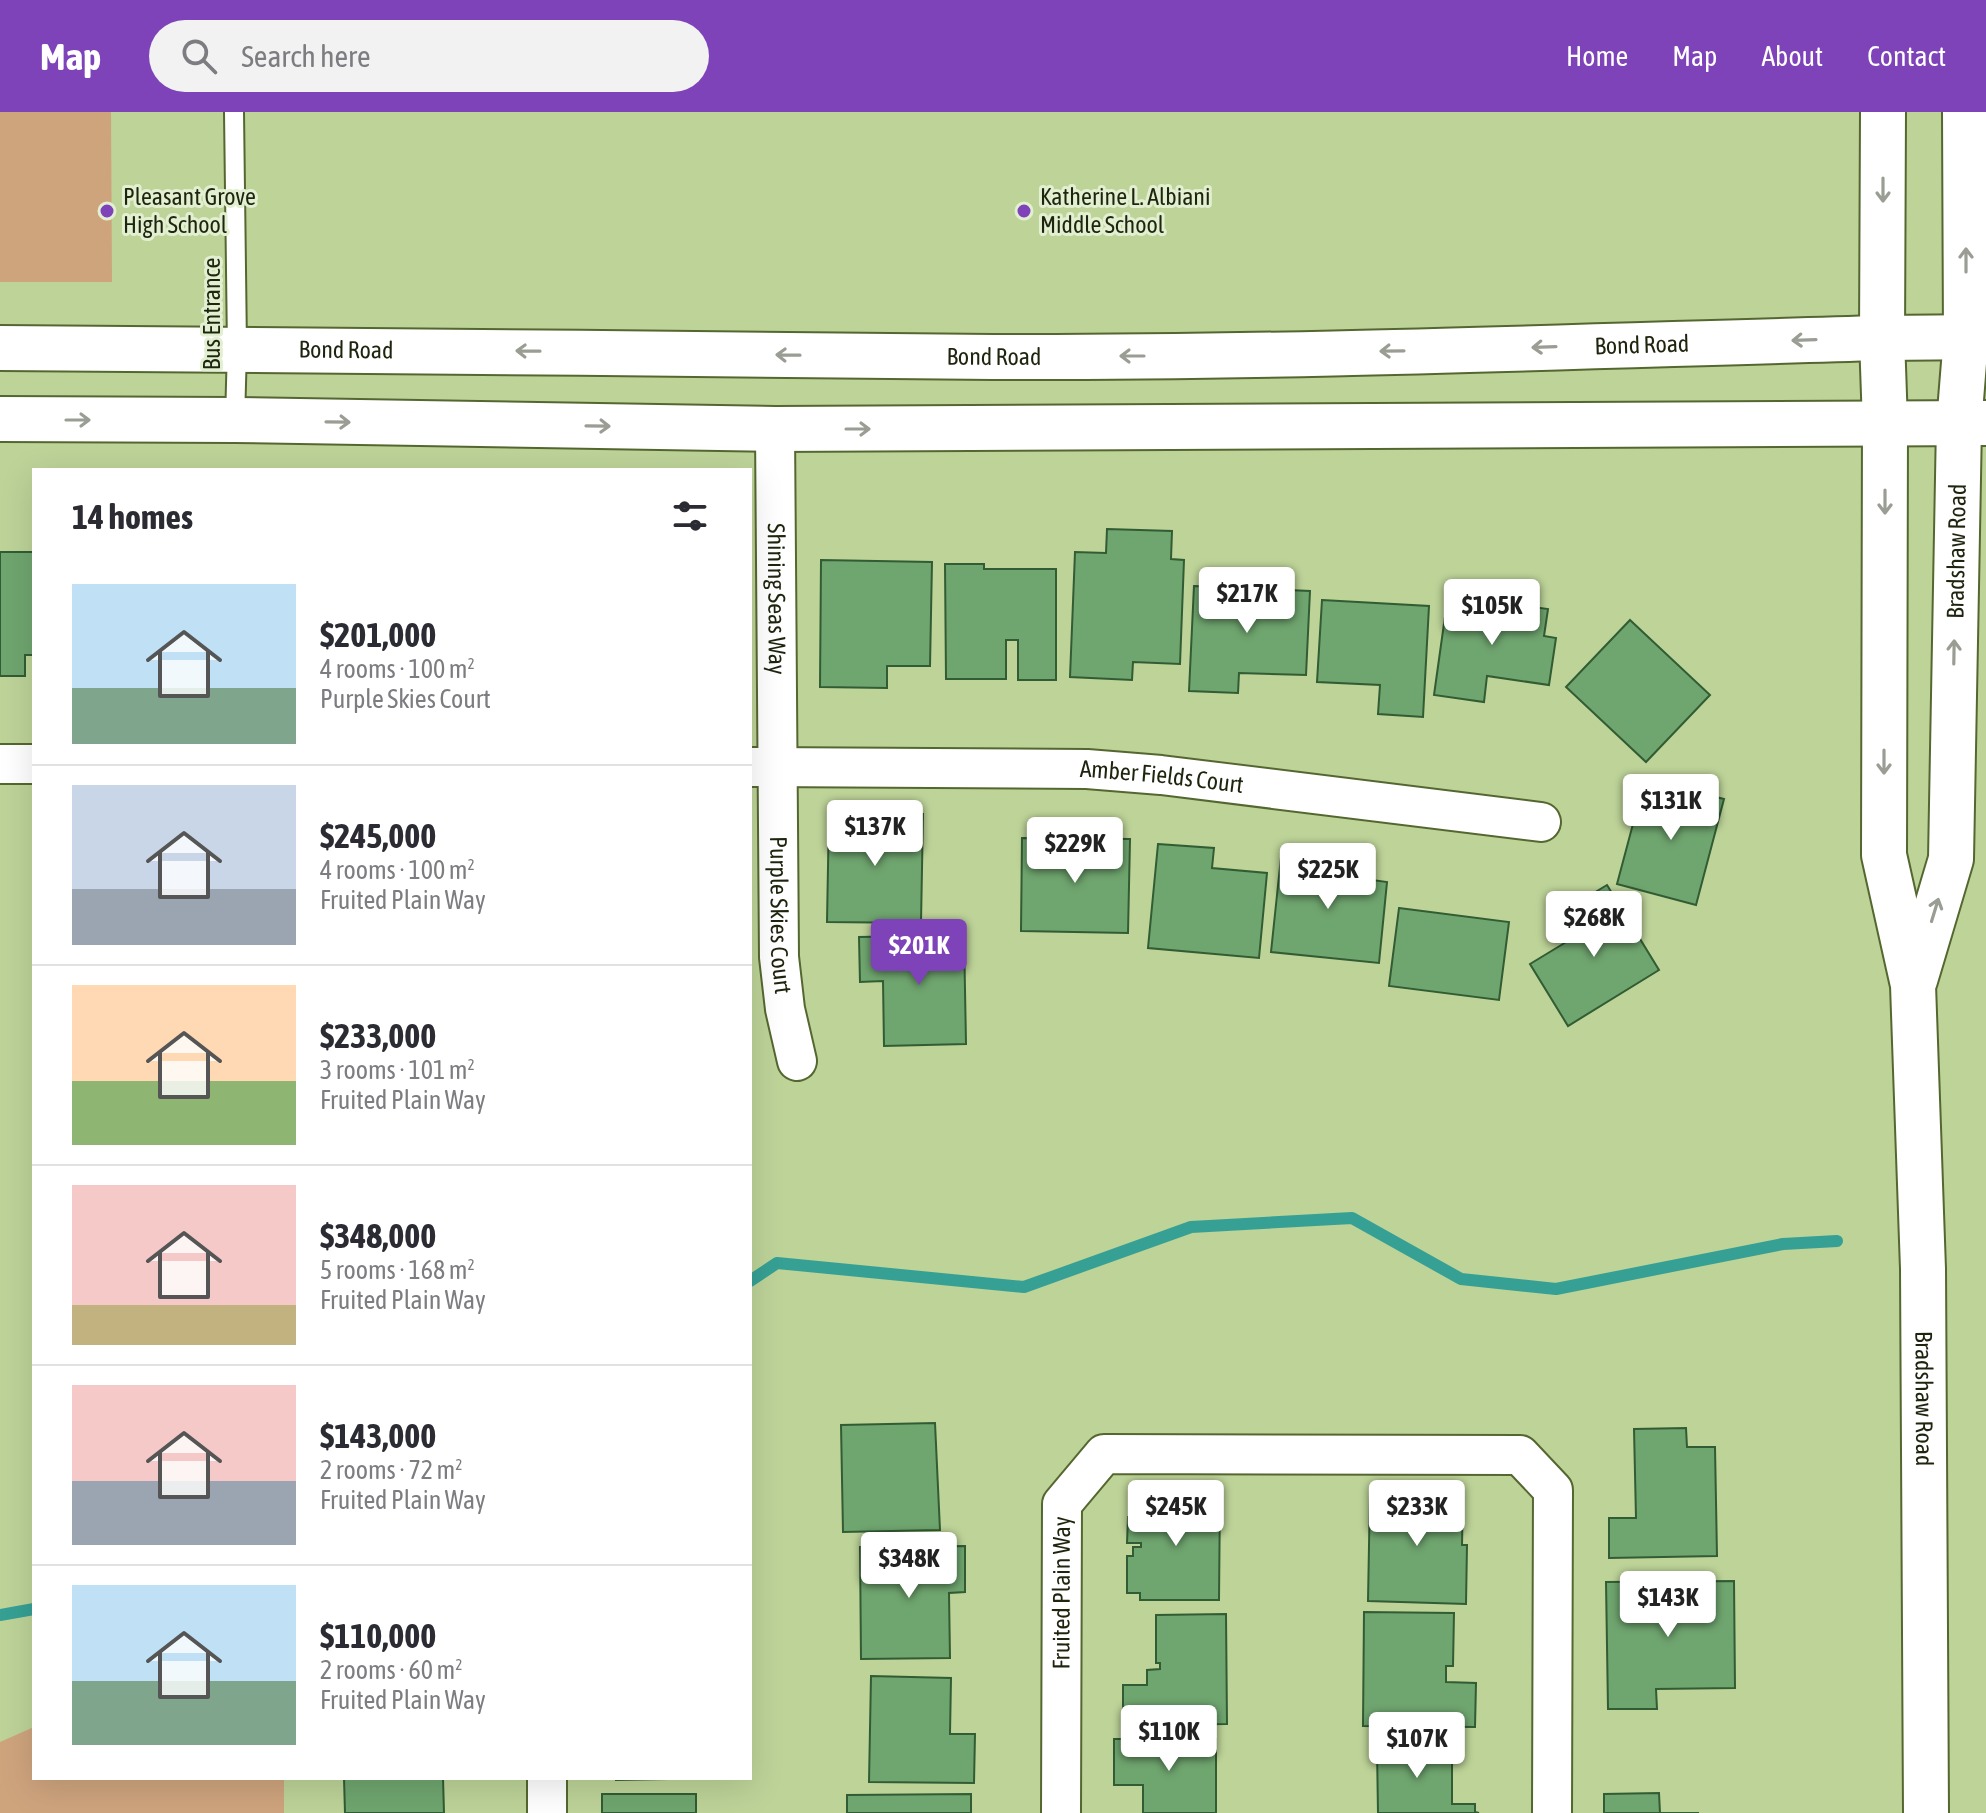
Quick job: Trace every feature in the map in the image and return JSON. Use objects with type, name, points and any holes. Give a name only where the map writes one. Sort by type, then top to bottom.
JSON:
[{"type":"main road","name":"Bradshaw Road","points":[[1883,112],[1884,855],[1913,985],[1923,1269],[1926,1813]]},
{"type":"main road","name":"Bradshaw Road","points":[[1913,985],[1951,859],[1976,337],[1965,112]]},
{"type":"main road","name":"Bond Road","points":[[0,348],[995,357],[1218,356],[1976,337]]},
{"type":"main road","points":[[0,419],[775,429],[1972,423]]},
{"type":"street","name":"Shining Seas Way","points":[[764,767],[775,429]]},
{"type":"street","points":[[0,764],[32,764]]},
{"type":"street","name":"Amber Fields Court","points":[[764,767],[1087,769],[1177,777],[1541,822]]},
{"type":"street","name":"Purple Skies Court","points":[[764,767],[779,957],[785,1009],[797,1061]]},
{"type":"street","name":"Fruited Plain Way","points":[[1061,1813],[1062,1504],[1104,1454],[1520,1455],[1553,1490],[1552,1813]]},
{"type":"street","points":[[547,1780],[547,1813]]},
{"type":"lane","name":"Bus Entrance","points":[[234,112],[235,420]]},
{"type":"shaded area","points":[[0,112],[111,112],[112,282],[0,282]]},
{"type":"shaded area","points":[[32,1728],[32,1780],[284,1780],[284,1813],[0,1813],[0,1742]]},
{"type":"building","points":[[1107,529],[1172,531],[1171,559],[1184,560],[1180,664],[1133,662],[1132,680],[1070,677],[1075,552],[1106,553]]},
{"type":"building","points":[[0,552],[32,552],[32,655],[25,655],[25,676],[0,676]]},
{"type":"building","points":[[821,560],[932,562],[930,666],[887,666],[887,688],[820,687]]},
{"type":"building","points":[[945,564],[984,564],[984,569],[1056,569],[1056,680],[1018,680],[1018,640],[1006,640],[1006,679],[946,679]]},
{"type":"building","points":[[1194,586],[1310,591],[1306,675],[1239,673],[1238,693],[1189,691]]},
{"type":"building","points":[[1448,595],[1548,609],[1544,636],[1556,638],[1549,685],[1487,676],[1484,702],[1434,695]]},
{"type":"building","points":[[1322,600],[1429,606],[1423,717],[1378,714],[1380,685],[1317,682]]},
{"type":"building","points":[[1630,620],[1710,695],[1646,762],[1566,687]]},
{"type":"building","points":[[1645,779],[1724,799],[1696,905],[1617,884]]},
{"type":"building","points":[[829,812],[923,814],[921,923],[827,922]]},
{"type":"building","points":[[1022,838],[1130,839],[1128,933],[1021,931]]},
{"type":"building","points":[[1158,844],[1214,848],[1212,868],[1267,873],[1259,958],[1148,948]]},
{"type":"building","points":[[1281,857],[1366,866],[1365,879],[1387,882],[1379,963],[1271,952]]},
{"type":"building","points":[[1607,885],[1659,970],[1568,1026],[1530,964],[1581,933],[1567,909]]},
{"type":"building","points":[[1399,908],[1509,922],[1499,1000],[1389,986]]},
{"type":"building","points":[[964,935],[966,1044],[884,1046],[883,981],[860,982],[859,937]]},
{"type":"building","points":[[935,1423],[940,1530],[843,1532],[841,1425]]},
{"type":"building","points":[[1686,1428],[1687,1447],[1715,1447],[1717,1556],[1609,1558],[1609,1518],[1636,1518],[1634,1429]]},
{"type":"building","points":[[1370,1491],[1463,1493],[1462,1545],[1467,1545],[1466,1604],[1368,1601]]},
{"type":"building","points":[[1141,1493],[1220,1494],[1219,1600],[1140,1600],[1140,1593],[1127,1593],[1127,1556],[1133,1556],[1133,1547],[1141,1547],[1141,1543],[1127,1543],[1128,1517],[1141,1517]]},
{"type":"building","points":[[965,1546],[965,1592],[949,1593],[950,1658],[861,1659],[860,1547]]},
{"type":"building","points":[[1734,1581],[1735,1688],[1656,1689],[1657,1709],[1608,1709],[1606,1582]]},
{"type":"building","points":[[1364,1612],[1454,1613],[1453,1666],[1446,1666],[1446,1682],[1476,1683],[1475,1727],[1363,1726]]},
{"type":"building","points":[[1226,1614],[1227,1724],[1123,1725],[1123,1685],[1147,1685],[1147,1670],[1160,1669],[1160,1663],[1156,1663],[1156,1615]]},
{"type":"building","points":[[871,1676],[951,1678],[950,1734],[975,1734],[974,1783],[869,1782]]},
{"type":"building","points":[[1114,1739],[1216,1739],[1216,1813],[1143,1813],[1143,1785],[1114,1785]]},
{"type":"building","points":[[1410,1743],[1452,1743],[1452,1804],[1475,1804],[1475,1812],[1479,1813],[1378,1813],[1377,1749],[1410,1749]]},
{"type":"building","points":[[344,1780],[443,1780],[444,1813],[345,1813]]},
{"type":"building","points":[[1659,1793],[1660,1813],[1604,1813],[1604,1794]]},
{"type":"building","points":[[602,1794],[696,1794],[696,1813],[602,1813]]},
{"type":"building","points":[[971,1794],[971,1813],[847,1813],[847,1795]]},
{"type":"waterway","points":[[752,1280],[777,1263],[1024,1287],[1191,1227],[1352,1218],[1461,1279],[1556,1289],[1783,1244],[1837,1241]]},
{"type":"waterway","points":[[0,1615],[32,1609]]},
{"type":"place","name":"Pleasant Grove High School","points":[[107,211]]},
{"type":"place","name":"Katherine L. Albiani Middle School","points":[[1024,211]]}]
